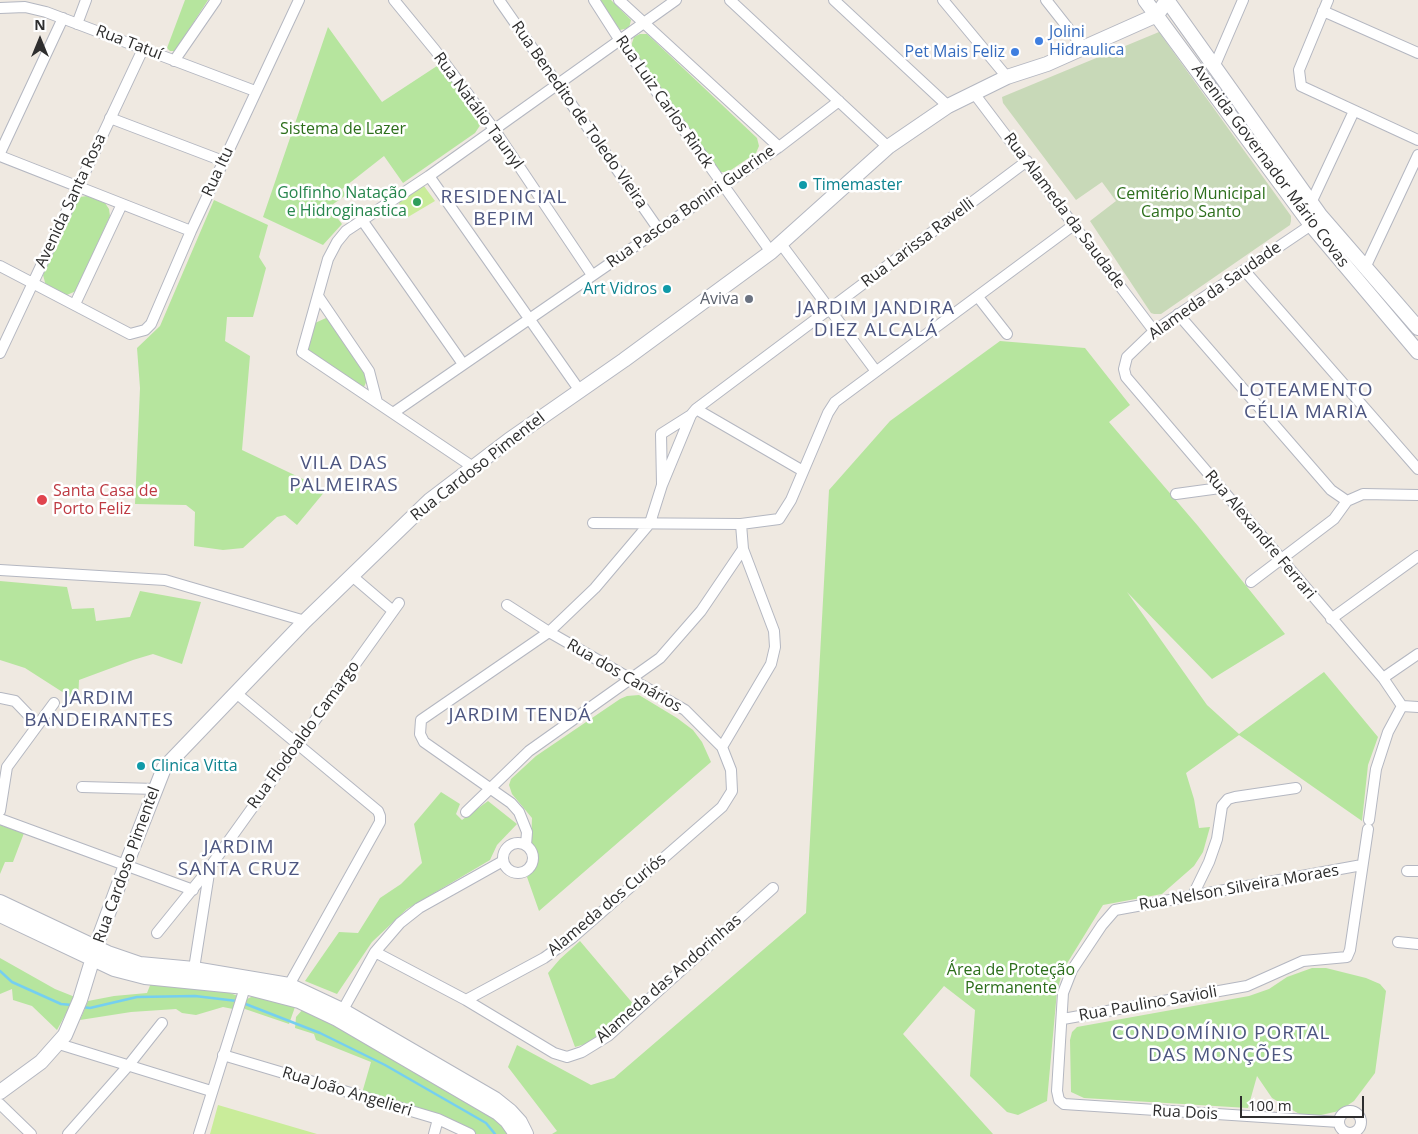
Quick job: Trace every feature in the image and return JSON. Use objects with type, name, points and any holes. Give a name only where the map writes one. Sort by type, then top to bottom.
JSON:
[{"type":"main road","points":[[1151,5],[1167,0]]},
{"type":"main road","name":"Avenida Governador Mário Covas","points":[[1167,0],[1215,65],[1311,203],[1418,328]]},
{"type":"main road","name":"Rua Cardoso Pimentel","points":[[0,1092],[41,1062],[59,1044],[73,1017],[126,865],[164,768],[305,621],[430,500],[776,248],[888,147],[948,106],[973,92],[1007,77],[1047,64],[1117,32],[1151,5]]},
{"type":"main road","name":"Avenida Governador Mário Covas","points":[[1151,5],[1311,225],[1418,352]]},
{"type":"main road","points":[[0,902],[26,921],[95,954],[114,969],[136,975],[193,975],[283,995],[340,1015],[495,1099],[520,1122],[526,1134]]},
{"type":"main road","points":[[0,915],[26,921]]},
{"type":"main road","points":[[245,987],[289,985],[498,1113],[516,1134]]},
{"type":"street","points":[[77,24],[86,0]]},
{"type":"street","points":[[174,61],[216,0]]},
{"type":"street","name":"Rua Itu","points":[[76,304],[130,334],[139,333],[152,324],[190,231],[298,0]]},
{"type":"street","name":"Rua Natálio Taunyl","points":[[394,0],[435,50],[494,129],[592,276]]},
{"type":"street","name":"Rua Benedito de Toledo Vieira","points":[[499,0],[659,230]]},
{"type":"street","name":"Rua Luiz Carlos Rinck","points":[[594,0],[619,39],[723,186],[830,309],[875,370]]},
{"type":"street","points":[[619,0],[779,147]]},
{"type":"street","points":[[473,467],[302,352],[328,259],[337,242],[346,231],[429,176],[676,0]]},
{"type":"street","points":[[730,0],[888,147]]},
{"type":"street","points":[[834,0],[948,106]]},
{"type":"street","points":[[943,0],[1007,77]]},
{"type":"street","points":[[1046,0],[1083,47]]},
{"type":"street","points":[[1215,65],[1243,0]]},
{"type":"street","points":[[1328,0],[1299,70],[1301,86],[1418,140]]},
{"type":"street","name":"Rua Tatuí","points":[[0,8],[24,4],[255,91]]},
{"type":"street","points":[[1323,11],[1418,53]]},
{"type":"street","points":[[63,18],[0,154],[77,187],[190,231]]},
{"type":"street","name":"Avenida Santa Rosa","points":[[0,353],[5,333],[32,282],[143,49]]},
{"type":"street","name":"Rua Alameda da Saudade","points":[[973,92],[1075,224],[1154,331]]},
{"type":"street","name":"Rua Pascoa Bonini Guerine","points":[[393,413],[779,147],[839,101]]},
{"type":"street","points":[[1311,203],[1354,111]]},
{"type":"street","points":[[110,118],[223,161]]},
{"type":"street","points":[[1365,268],[1418,155]]},
{"type":"street","name":"Rua Larissa Ravelli","points":[[662,485],[661,434],[1027,161]]},
{"type":"street","points":[[429,176],[528,320],[580,391]]},
{"type":"street","points":[[0,266],[76,304],[122,204]]},
{"type":"street","points":[[362,220],[463,364]]},
{"type":"street","points":[[593,523],[741,524],[779,519],[791,500],[831,407],[875,370],[978,297],[1075,224]]},
{"type":"street","name":"Alameda da Saudade","points":[[1125,362],[1133,350],[1154,331],[1311,225]]},
{"type":"street","points":[[1244,270],[1418,469]]},
{"type":"street","points":[[318,296],[369,371],[377,402]]},
{"type":"street","points":[[978,297],[1007,334]]},
{"type":"street","points":[[1178,314],[1331,490],[1347,501]]},
{"type":"street","name":"Rua Alexandre Ferrari","points":[[1125,362],[1126,377],[1280,560],[1383,678],[1402,706]]},
{"type":"street","points":[[526,845],[527,832],[520,812],[511,803],[488,789],[424,742],[420,727],[421,720],[427,714],[548,632],[595,588],[650,523],[662,485],[693,412],[803,472]]},
{"type":"street","points":[[1176,494],[1220,488]]},
{"type":"street","points":[[1251,582],[1334,520],[1347,501],[1363,494],[1418,495]]},
{"type":"street","points":[[722,747],[771,664],[775,647],[774,630],[744,549],[741,524]]},
{"type":"street","points":[[466,812],[529,751],[660,658],[701,611],[744,549]]},
{"type":"street","points":[[1331,619],[1418,556]]},
{"type":"street","points":[[0,570],[165,580],[305,621]]},
{"type":"street","name":"Rua Flodoaldo Camargo","points":[[157,933],[210,867],[396,607],[352,576]]},
{"type":"street","name":"Rua dos Canários","points":[[507,605],[548,632],[684,710],[722,747],[731,770],[732,791]]},
{"type":"street","points":[[1383,678],[1418,654]]},
{"type":"street","points":[[236,693],[378,811],[380,822],[289,985]]},
{"type":"street","points":[[0,698],[15,701],[38,725]]},
{"type":"street","points":[[0,810],[7,767],[54,703]]},
{"type":"street","points":[[1362,866],[1376,769],[1388,732],[1402,706],[1418,707]]},
{"type":"street","points":[[82,787],[156,789]]},
{"type":"street","points":[[1193,895],[1209,862],[1217,838],[1222,806],[1228,799],[1296,788]]},
{"type":"street","name":"Alameda dos Curiós","points":[[466,1000],[544,958],[572,938],[722,808],[732,791]]},
{"type":"street","points":[[0,819],[193,890]]},
{"type":"street","points":[[518,843],[526,845],[532,851],[534,860],[527,870],[515,873],[507,869],[503,861],[504,852],[510,846],[518,843]]},
{"type":"street","points":[[340,1015],[375,952],[400,923],[419,908],[503,861]]},
{"type":"street","name":"Rua Nelson Silveira Moraes","points":[[1063,1019],[1063,993],[1072,970],[1102,925],[1115,910],[1362,866]]},
{"type":"street","name":"Rua Paulino Savioli","points":[[1063,1019],[1247,986],[1303,961],[1347,957],[1350,950],[1362,866]]},
{"type":"street","name":"Rua Flodoaldo Camargo","points":[[193,975],[210,867]]},
{"type":"street","points":[[1407,870],[1418,871]]},
{"type":"street","name":"Alameda das Andorinhas","points":[[375,952],[466,1000],[554,1053],[567,1057],[582,1052],[608,1036],[773,888]]},
{"type":"street","points":[[1398,942],[1418,944]]},
{"type":"street","points":[[198,1134],[245,987]]},
{"type":"street","name":"Rua Dois","points":[[1063,1019],[1057,1091],[1061,1102],[1069,1106],[1339,1122]]},
{"type":"street","points":[[68,1134],[128,1066],[162,1023]]},
{"type":"street","points":[[59,1044],[211,1091]]},
{"type":"street","name":"Rua João Angelieri","points":[[223,1055],[438,1119],[470,1134]]},
{"type":"street","points":[[0,1104],[31,1134]]},
{"type":"street","points":[[1353,1111],[1359,1114],[1361,1120],[1354,1133],[1341,1128],[1339,1122],[1344,1112],[1353,1111]]},
{"type":"street","points":[[434,1134],[438,1119]]},
{"type":"green space","points":[[185,0],[208,0],[175,51],[170,51],[167,48]]},
{"type":"green space","points":[[598,0],[611,0],[631,20],[629,28],[620,30]]},
{"type":"green space","name":"Sistema de Lazer","points":[[328,27],[382,102],[440,64],[481,124],[475,133],[403,183],[384,156],[342,189],[346,195],[329,207],[342,224],[323,245],[263,217]]},
{"type":"green space","name":"Cemitério Municipal Campo Santo","points":[[1159,32],[1291,216],[1291,221],[1290,225],[1161,314],[1154,314],[1151,313],[1090,221],[1116,201],[1102,182],[1076,200],[1003,103],[1002,97]]},
{"type":"green space","points":[[640,34],[647,34],[757,138],[759,146],[756,153],[728,172],[720,172],[716,169],[631,46],[634,37]]},
{"type":"green space","name":"Golfinho Natação e Hidroginastica","points":[[424,186],[435,201],[408,217],[398,202]]},
{"type":"green space","points":[[87,196],[105,203],[109,209],[110,216],[76,291],[67,295],[60,294],[46,286],[43,275],[76,201],[80,197]]},
{"type":"green space","points":[[214,200],[268,225],[259,257],[266,268],[253,317],[227,317],[225,341],[250,356],[242,450],[326,490],[297,525],[285,515],[277,517],[243,548],[223,550],[194,546],[195,512],[186,505],[135,504],[140,388],[137,348],[160,326]]},
{"type":"green space","points":[[326,318],[367,375],[364,387],[359,388],[307,349],[315,323]]},
{"type":"green space","points":[[1000,341],[1085,348],[1130,405],[1109,422],[1198,526],[1285,634],[1212,679],[1127,592],[1207,705],[1239,734],[1324,672],[1378,737],[1368,765],[1362,821],[1239,735],[1186,773],[1194,799],[1199,828],[1210,827],[1203,852],[1194,866],[1162,894],[1103,905],[1063,970],[1057,991],[1047,1101],[1018,1115],[1007,1112],[970,1076],[975,1010],[944,986],[903,1034],[993,1134],[552,1134],[557,1131],[508,1067],[517,1045],[591,1085],[614,1078],[806,913],[829,490],[890,421]]},
{"type":"green space","points":[[0,581],[67,587],[72,609],[94,608],[96,621],[130,617],[140,591],[201,602],[182,664],[153,654],[133,660],[79,680],[78,702],[25,668],[0,660]]},
{"type":"green space","points":[[639,695],[693,730],[702,742],[711,762],[539,911],[527,877],[533,870],[535,862],[531,844],[532,818],[512,794],[509,785],[511,779],[536,756],[620,699]]},
{"type":"green space","points":[[441,792],[460,804],[456,814],[462,820],[488,801],[517,824],[497,845],[490,860],[407,909],[372,942],[337,994],[305,981],[339,932],[358,933],[380,898],[401,884],[422,863],[414,824]]},
{"type":"green space","points":[[0,825],[24,833],[13,862],[5,862],[0,874]]},
{"type":"green space","points":[[580,941],[635,1006],[589,1043],[575,1047],[548,973]]},
{"type":"green space","points":[[0,958],[55,989],[75,997],[57,1030],[32,1006],[13,1000],[12,989],[0,994]]},
{"type":"green space","name":"Área de Proteção Permanente","points":[[1312,968],[1326,968],[1366,978],[1380,984],[1386,991],[1375,1073],[1354,1101],[1339,1111],[1321,1115],[1301,1115],[1272,1098],[1257,1076],[1248,1108],[1084,1098],[1071,1092],[1070,1040],[1072,1032],[1077,1027],[1249,996],[1269,989],[1287,977]]},
{"type":"green space","points":[[151,983],[227,992],[238,996],[233,1009],[223,1007],[196,1015],[182,1013],[176,1009],[131,1012],[80,1020],[88,1001],[147,993]]},
{"type":"green space","points":[[257,994],[295,1007],[289,1024],[245,1009],[243,1006],[245,1000]]},
{"type":"green space","points":[[303,1009],[330,1022],[498,1121],[509,1134],[476,1134],[458,1123],[362,1093],[371,1062],[316,1040],[314,1034],[295,1028],[296,1017]]},
{"type":"green space","points":[[218,1105],[317,1134],[210,1134]]},
{"type":"waterway","points":[[0,971],[12,982],[61,1004],[72,1005]]},
{"type":"waterway","points":[[82,1007],[90,1008],[137,997],[195,996],[237,1001]]},
{"type":"waterway","points":[[243,1003],[320,1033],[385,1065],[486,1123],[495,1134]]},
{"type":"place","name":"Jolini Hidraulica","points":[[1039,41]]},
{"type":"place","name":"Pet Mais Feliz","points":[[1015,52]]},
{"type":"place","name":"Timemaster","points":[[803,185]]},
{"type":"place","name":"Golfinho Natação e Hidroginastica","points":[[417,202]]},
{"type":"place","name":"Art Vidros","points":[[667,289]]},
{"type":"place","name":"Aviva","points":[[749,299]]},
{"type":"place","name":"Santa Casa de Porto Feliz","points":[[42,500]]},
{"type":"place","name":"Clinica Vitta","points":[[141,766]]},
{"type":"district","name":"RESIDENCIAL BEPIM","points":[[504,209]]},
{"type":"district","name":"JARDIM JANDIRA DIEZ ALCALÁ","points":[[876,320]]},
{"type":"district","name":"LOTEAMENTO CÉLIA MARIA","points":[[1306,402]]},
{"type":"district","name":"VILA DAS PALMEIRAS","points":[[344,475]]},
{"type":"district","name":"JARDIM BANDEIRANTES","points":[[99,710]]},
{"type":"district","name":"JARDIM TENDÁ","points":[[520,716]]},
{"type":"district","name":"JARDIM SANTA CRUZ","points":[[239,859]]},
{"type":"district","name":"CONDOMÍNIO PORTAL DAS MONÇÕES","points":[[1221,1045]]}]
